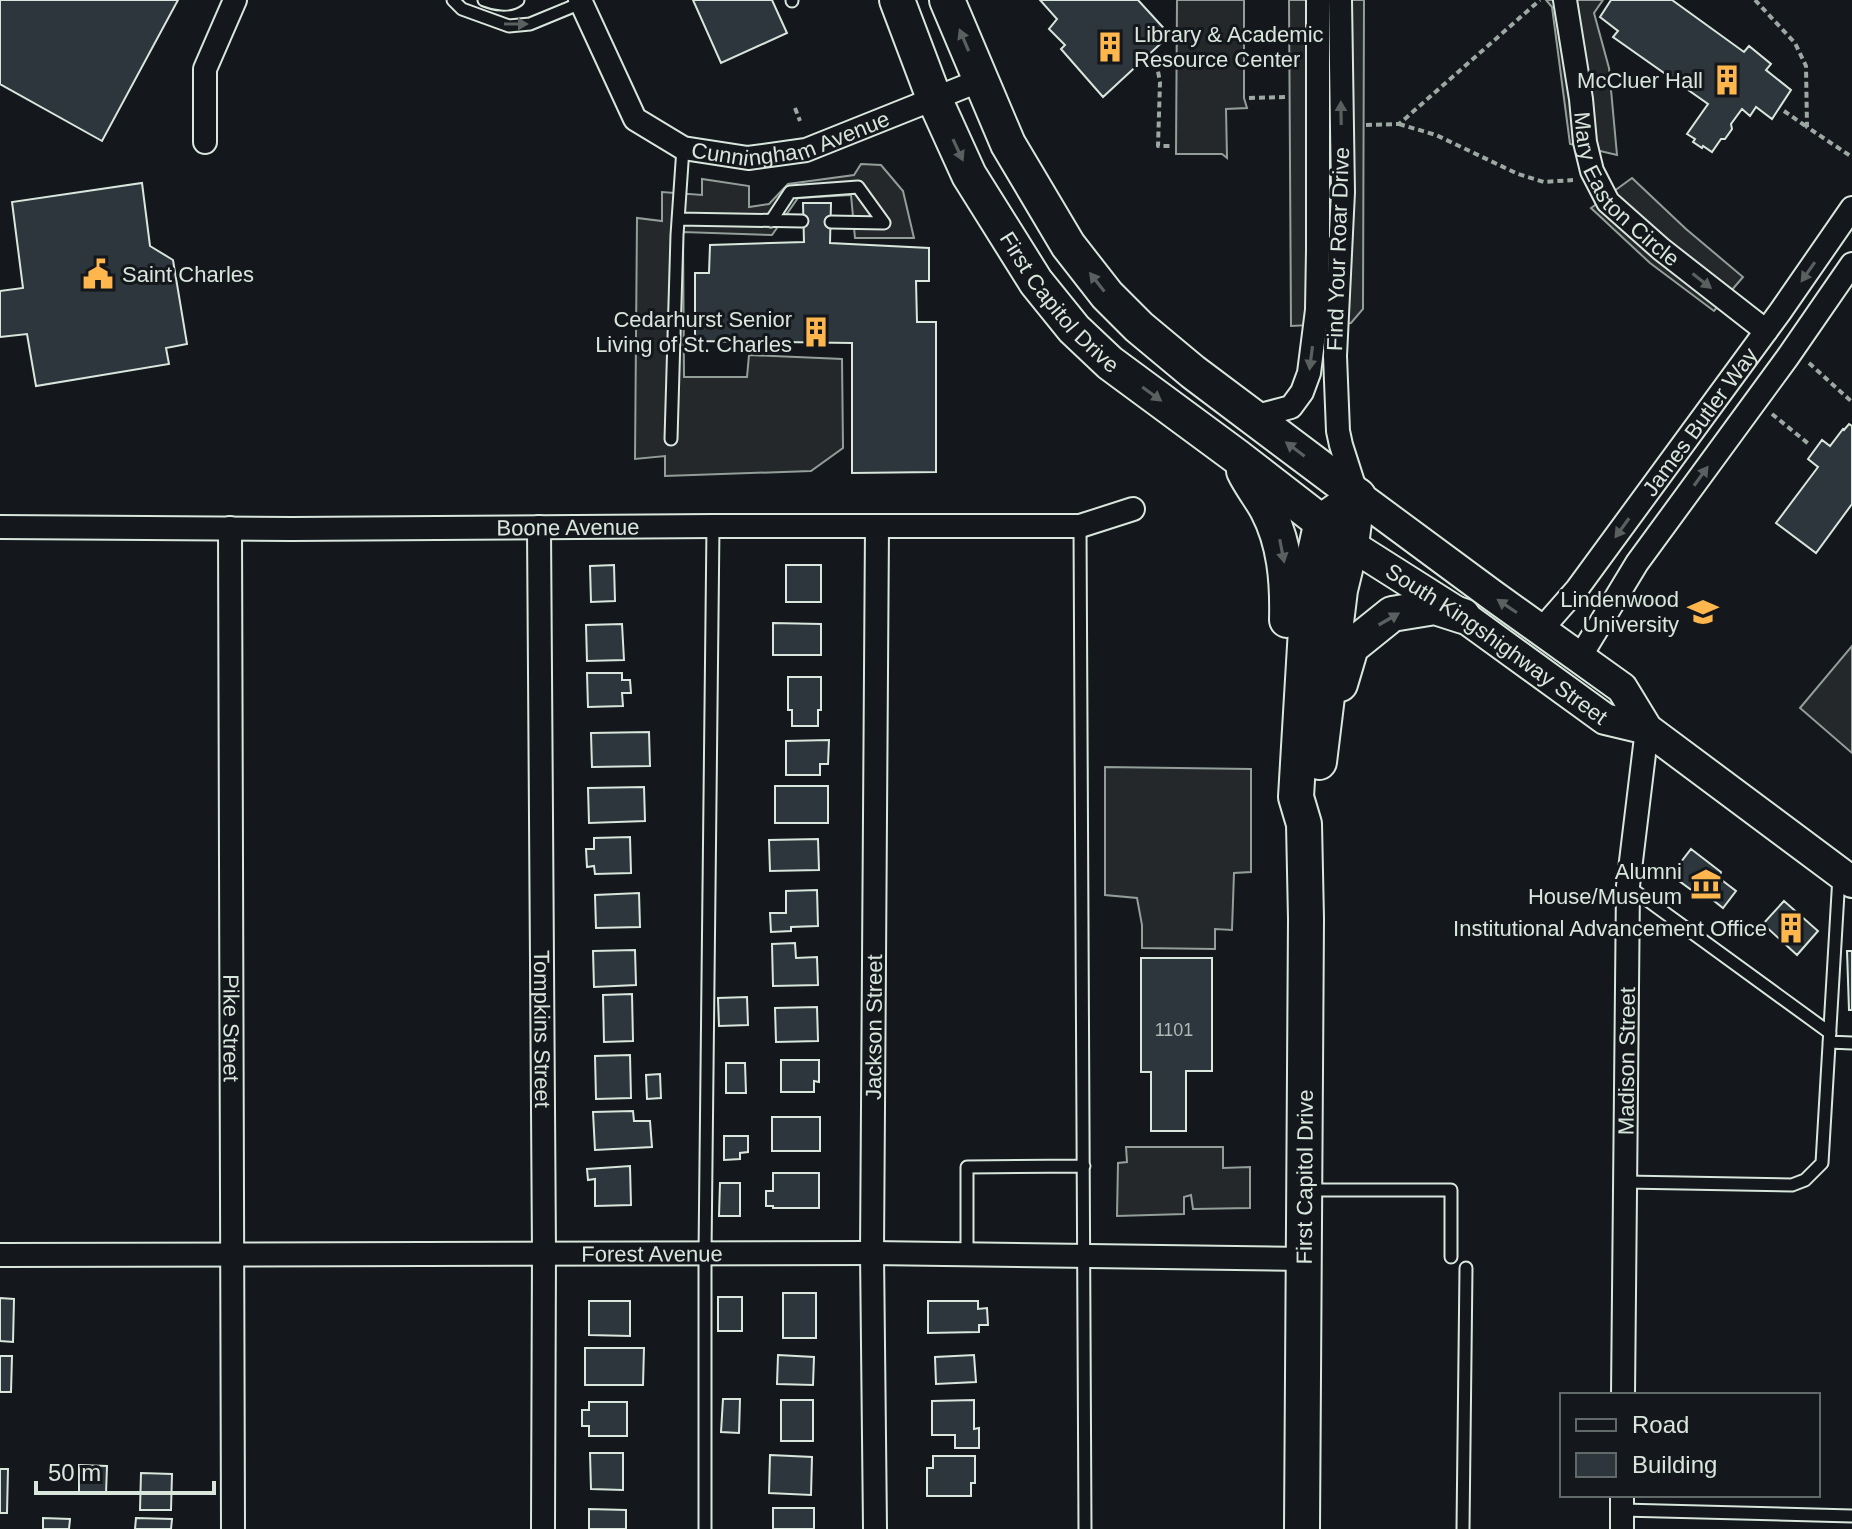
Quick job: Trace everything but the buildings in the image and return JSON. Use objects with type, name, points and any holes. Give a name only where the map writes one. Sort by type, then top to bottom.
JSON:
[{"type":"main road","name":"First Capitol Drive","points":[[897,0],[934,98],[969,175],[1036,282],[1074,329],[1110,363],[1351,545]]},
{"type":"main road","name":"First Capitol Drive","points":[[947,0],[1008,144],[1068,245],[1107,295],[1139,327],[1193,372],[1358,496],[1340,590],[1315,799],[1300,811]]},
{"type":"main road","points":[[1236,456],[1279,534],[1286,568],[1284,753],[1300,811]]},
{"type":"main road","points":[[1322,521],[1358,496]]},
{"type":"main road","name":"South Kingshighway Street","points":[[1358,496],[1622,688],[1647,729],[1845,878]]},
{"type":"main road","name":"First Capitol Drive","points":[[1302,1529],[1305,1190],[1300,811],[1309,579],[1322,521]]},
{"type":"main road","name":"South Kingshighway Street","points":[[1351,545],[1463,616],[1605,719],[1647,729]]},
{"type":"main road","points":[[1320,757],[1351,647],[1392,614],[1435,607],[1463,616]]},
{"type":"street","points":[[205,142],[205,69],[235,0]]},
{"type":"street","name":"Find Your Roar Drive","points":[[1253,417],[1291,407],[1302,392],[1309,373],[1317,310],[1318,0]]},
{"type":"street","name":"Find Your Roar Drive","points":[[1340,0],[1343,192],[1335,356],[1338,431],[1358,496]]},
{"type":"street","name":"Mary Easton Circle","points":[[1565,0],[1585,142],[1592,171],[1608,202],[1661,249],[1766,331]]},
{"type":"street","name":"Cunningham Avenue","points":[[581,1],[635,119],[683,148],[748,158],[806,150],[981,80]]},
{"type":"street","name":"James Butler Way","points":[[1541,630],[1577,589],[1852,208]]},
{"type":"street","name":"James Butler Way","points":[[1580,657],[1637,563],[1852,264]]},
{"type":"street","name":"Boone Avenue","points":[[0,527],[1080,526],[1133,509]]},
{"type":"street","name":"Jackson Street","points":[[875,1529],[872,1253],[877,526]]},
{"type":"street","name":"Tompkins Street","points":[[539,527],[543,1529]]},
{"type":"street","name":"Pike Street","points":[[230,528],[233,1529]]},
{"type":"street","name":"Madison Street","points":[[1623,1393],[1628,886],[1647,729]]},
{"type":"street","name":"Forest Avenue","points":[[0,1255],[872,1253],[1305,1259]]},
{"type":"lane","points":[[453,0],[462,9],[509,26],[530,24],[581,1]]},
{"type":"lane","points":[[484,0],[493,4],[513,4],[518,0]]},
{"type":"lane","points":[[671,439],[683,148]]},
{"type":"lane","points":[[771,221],[790,192],[858,187],[884,223],[831,222]]},
{"type":"lane","points":[[678,219],[802,221]]},
{"type":"lane","points":[[705,1529],[713,526]]},
{"type":"lane","points":[[1080,526],[1085,1529]]},
{"type":"lane","points":[[1626,1182],[1792,1185],[1805,1180],[1822,1163],[1829,1038],[1845,878]]},
{"type":"lane","points":[[1628,886],[1829,1038],[1852,1043]]},
{"type":"lane","points":[[967,1256],[967,1167],[1084,1166]]},
{"type":"lane","points":[[1305,1190],[1451,1190],[1451,1257]]},
{"type":"lane","points":[[1463,1529],[1466,1268]]},
{"type":"lane","points":[[1622,1511],[1852,1516]]},
{"type":"path","points":[[1399,124],[1540,0]]},
{"type":"path","points":[[1755,0],[1795,43],[1806,66],[1807,127]]},
{"type":"path","points":[[1148,55],[1157,66],[1160,82],[1158,146],[1171,146]]},
{"type":"path","points":[[1249,98],[1286,97]]},
{"type":"path","points":[[795,108],[800,121]]},
{"type":"path","points":[[1784,111],[1852,157]]},
{"type":"path","points":[[1366,125],[1399,124],[1436,135],[1518,174],[1544,182],[1597,179]]},
{"type":"path","points":[[1793,348],[1852,402]]},
{"type":"path","points":[[1756,401],[1810,445]]},
{"type":"shaded area","points":[[1177,0],[1244,0],[1244,98],[1247,108],[1226,109],[1227,158],[1222,154],[1176,154]]},
{"type":"shaded area","points":[[1289,0],[1364,0],[1363,309],[1351,323],[1291,326]]},
{"type":"shaded area","points":[[1546,0],[1603,0],[1594,13],[1609,68],[1617,155],[1570,144],[1552,7]]},
{"type":"shaded area","points":[[861,164],[881,165],[903,191],[914,238],[855,238],[851,195],[798,198],[772,235],[683,232],[684,377],[747,377],[749,355],[842,359],[843,448],[811,471],[665,476],[665,456],[635,459],[637,218],[662,221],[662,192],[702,195],[702,179],[749,186],[749,207],[769,204],[788,184],[854,175]]},
{"type":"shaded area","points":[[1632,178],[1743,277],[1714,311],[1650,263],[1591,208]]},
{"type":"shaded area","points":[[1852,646],[1852,753],[1800,708]]},
{"type":"shaded area","points":[[1105,767],[1251,769],[1251,872],[1234,873],[1232,930],[1215,929],[1215,949],[1142,948],[1137,898],[1105,895]]},
{"type":"shaded area","points":[[1126,1147],[1223,1147],[1223,1168],[1250,1167],[1250,1208],[1193,1209],[1191,1195],[1184,1197],[1184,1214],[1117,1216],[1118,1163],[1127,1162]]},
{"type":"place","name":"Library & Academic Resource Center","points":[[1110,47]]},
{"type":"place","name":"McCluer Hall","points":[[1727,80]]},
{"type":"place","name":"Saint Charles","points":[[98,274]]},
{"type":"place","name":"Cedarhurst Senior Living of St. Charles","points":[[816,332]]},
{"type":"place","name":"Lindenwood University","points":[[1703,612]]},
{"type":"place","name":"Alumni House/Museum","points":[[1706,884]]},
{"type":"place","name":"Institutional Advancement Office","points":[[1791,928]]}]
